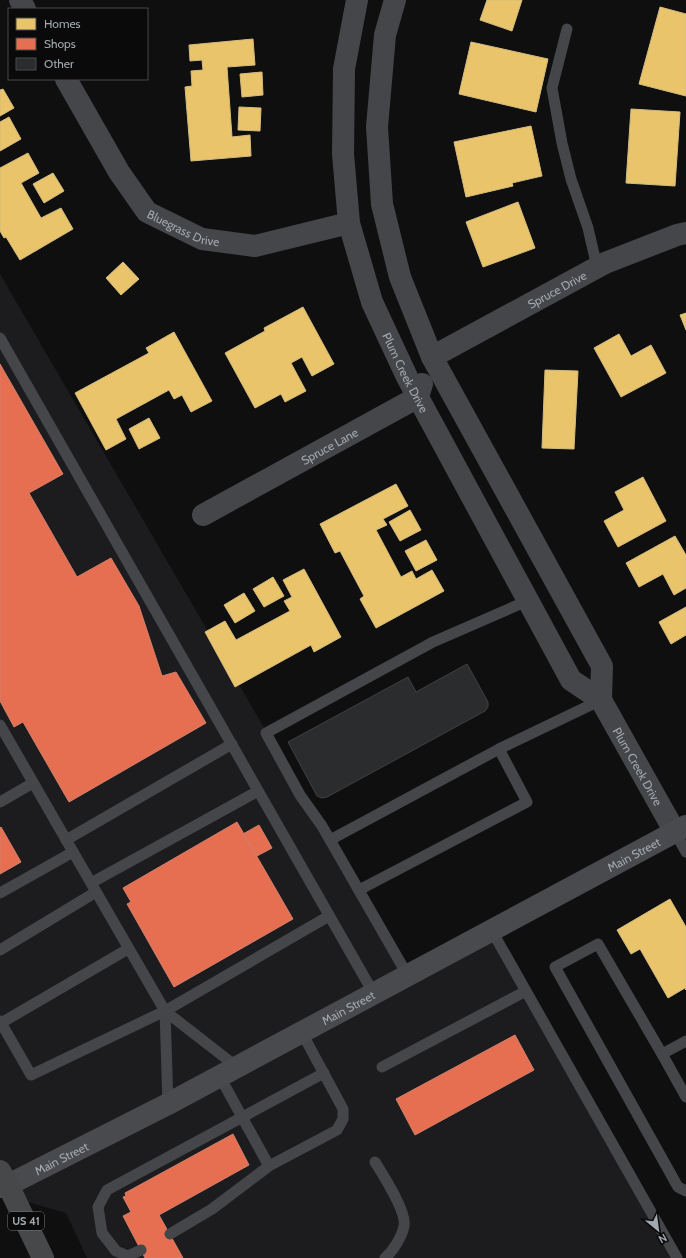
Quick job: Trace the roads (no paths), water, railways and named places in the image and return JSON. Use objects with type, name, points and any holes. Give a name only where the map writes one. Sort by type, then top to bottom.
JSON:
[{"type":"highway","name":"US 41","points":[[2,1184],[43,1258]]},
{"type":"street","name":"Plum Creek Drive","points":[[357,0],[344,69],[343,154],[349,223],[372,302],[418,397],[571,680],[600,700],[681,829]]},
{"type":"street","points":[[395,0],[385,35],[377,127],[382,204],[400,277],[432,357],[602,666],[600,700]]},
{"type":"street","name":"Bluegrass Drive","points":[[67,80],[119,172],[147,212],[202,239],[255,246],[349,223]]},
{"type":"street","name":"Spruce Drive","points":[[432,357],[605,263],[677,235],[686,233]]},
{"type":"street","points":[[418,397],[432,357]]},
{"type":"street","name":"Spruce Lane","points":[[203,515],[418,397]]},
{"type":"street","name":"Main Street","points":[[2,1184],[168,1104],[681,829]]},
{"type":"lane","points":[[567,29],[552,88],[562,143],[571,178],[588,228],[597,267]]},
{"type":"lane","points":[[0,338],[374,994]]},
{"type":"lane","points":[[408,976],[330,840],[300,795],[266,733],[433,642],[527,601]]},
{"type":"lane","points":[[330,840],[499,749],[600,700]]},
{"type":"lane","points":[[2,732],[165,1011],[229,1072],[243,1117],[269,1166]]},
{"type":"lane","points":[[66,840],[232,744]]},
{"type":"lane","points":[[359,890],[527,802],[499,749]]},
{"type":"lane","points":[[0,802],[33,783]]},
{"type":"lane","points":[[0,950],[94,888],[258,791]]},
{"type":"lane","points":[[681,829],[686,852]]},
{"type":"lane","points":[[0,893],[73,852]]},
{"type":"lane","points":[[128,948],[1,1022],[31,1075],[165,1011],[329,916]]},
{"type":"lane","points":[[492,931],[677,1258]]},
{"type":"lane","points":[[686,1097],[598,944],[555,967],[678,1187],[686,1191]]},
{"type":"lane","points":[[382,1067],[526,991]]},
{"type":"lane","points":[[165,1011],[168,1104]]},
{"type":"lane","points":[[170,1234],[212,1209],[269,1166],[337,1130],[343,1119],[343,1109],[302,1033]]},
{"type":"lane","points":[[662,1054],[686,1041]]},
{"type":"lane","points":[[141,1250],[128,1256],[116,1251],[102,1233],[98,1207],[107,1190],[324,1073]]},
{"type":"lane","points":[[375,1162],[399,1203],[404,1226],[393,1250],[386,1258]]}]
